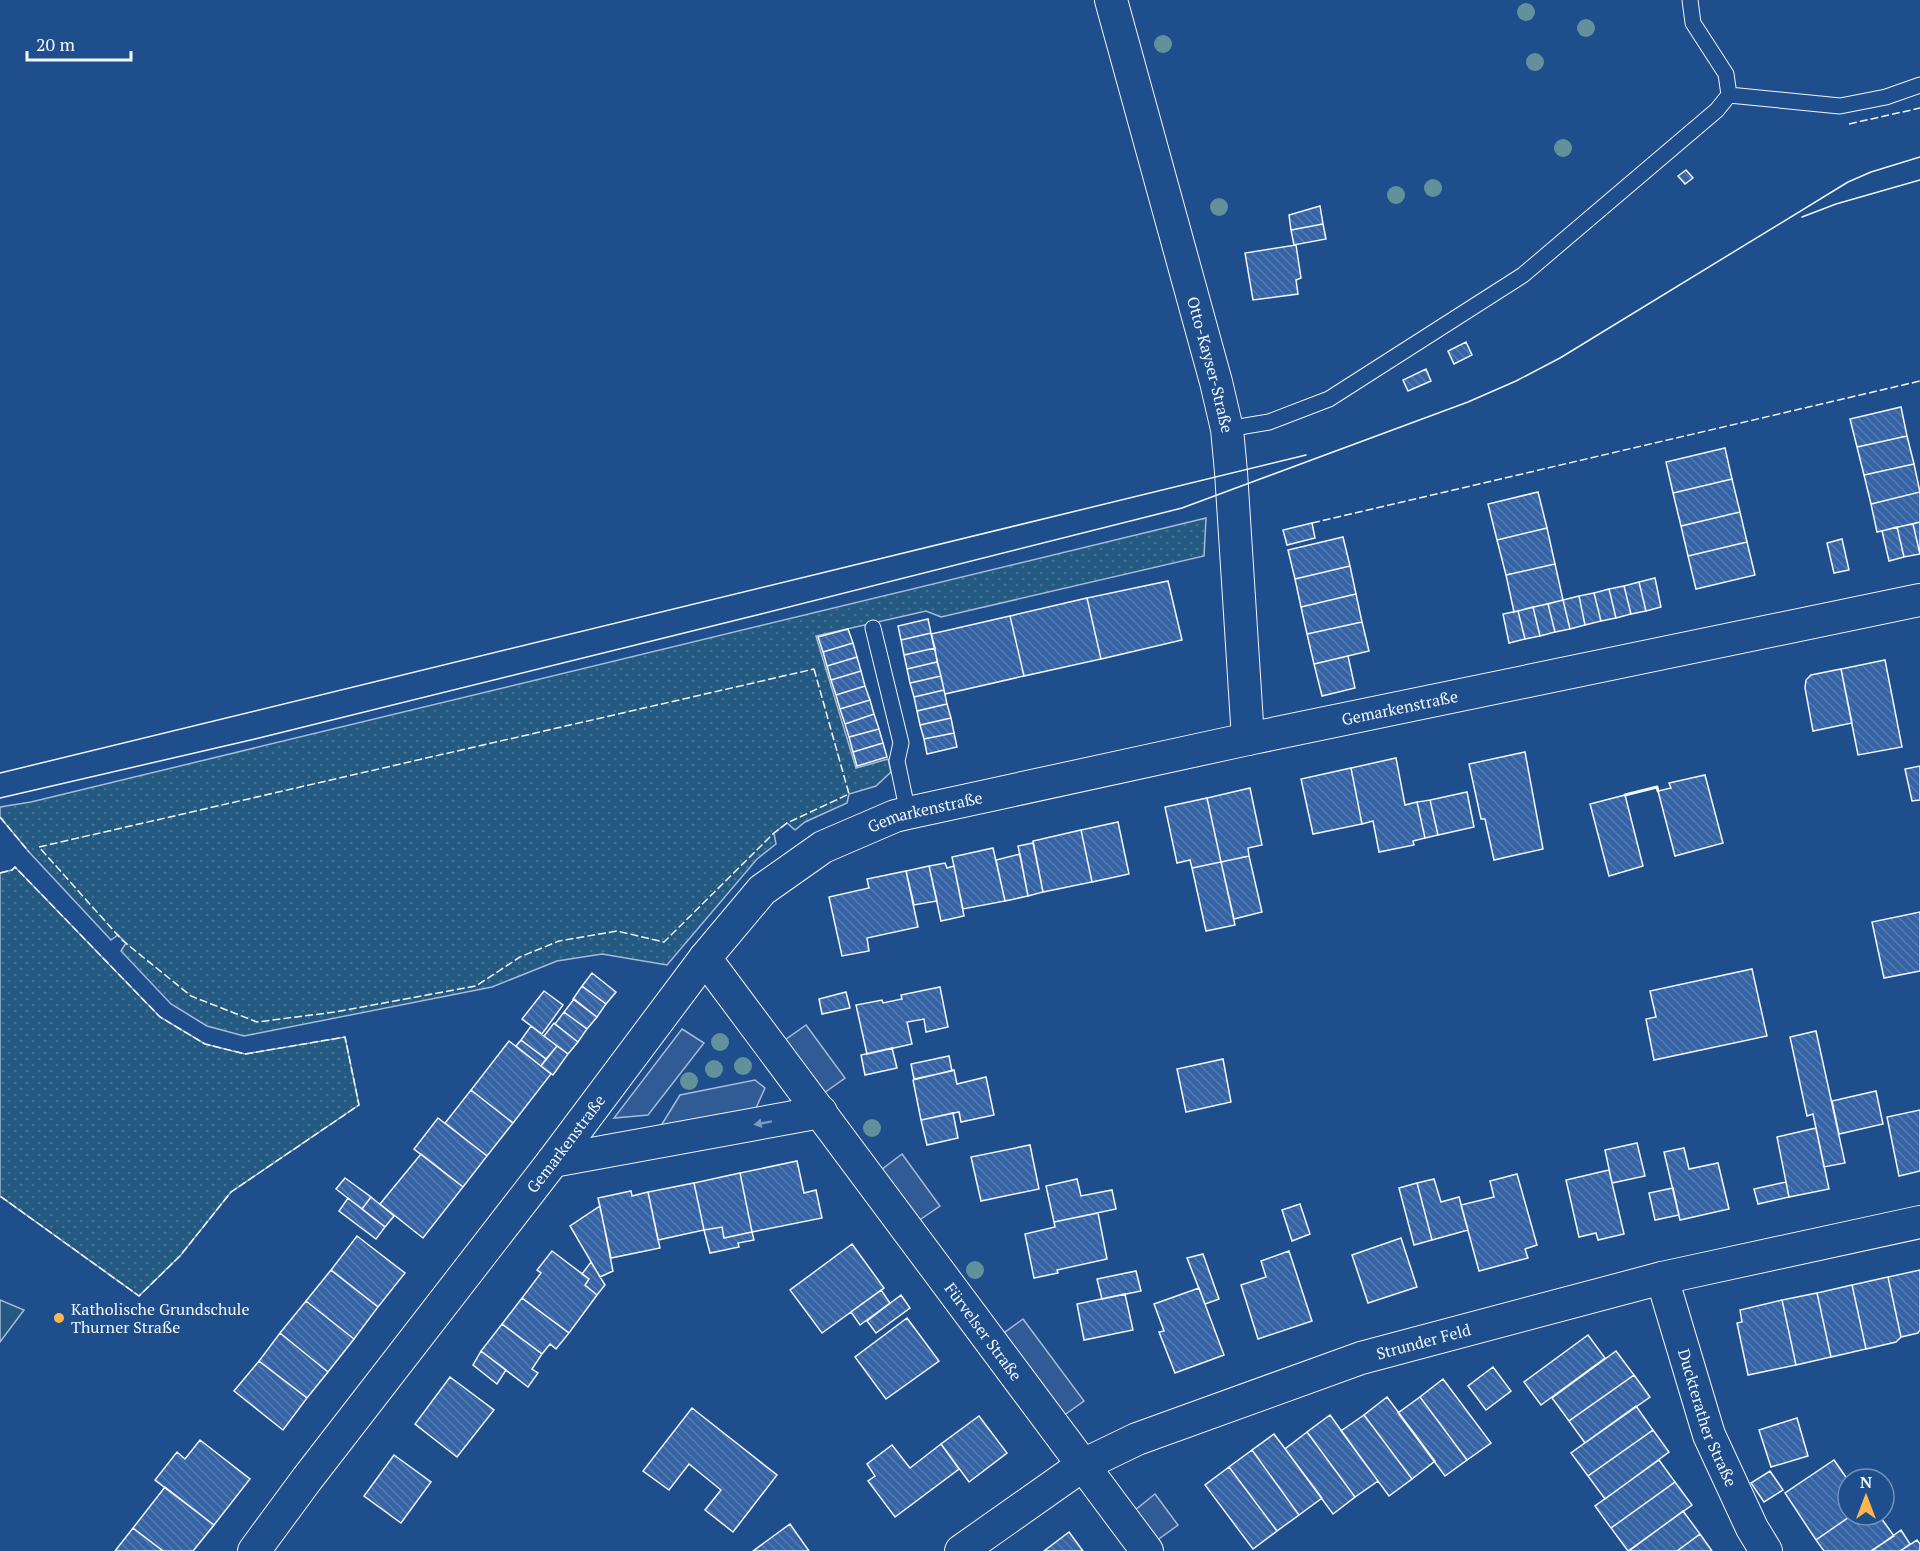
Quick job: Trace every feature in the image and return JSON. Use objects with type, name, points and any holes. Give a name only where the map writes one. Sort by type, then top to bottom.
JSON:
[{"type":"street","name":"Otto-Kayser-Straße","points":[[1111,0],[1227,429],[1248,739]]},
{"type":"street","name":"Gemarkenstraße","points":[[254,1551],[553,1161],[705,958],[762,890],[823,847],[895,816],[908,813],[1248,739],[1920,600]]},
{"type":"street","name":"Fürvelser Straße","points":[[705,958],[1147,1551]]},
{"type":"street","points":[[553,1161],[821,1112]]},
{"type":"street","name":"Strunder Feld","points":[[961,1551],[1083,1465],[1137,1439],[1361,1358],[1662,1278],[1920,1222]]},
{"type":"street","name":"Duckterather Straße","points":[[1662,1278],[1709,1435],[1752,1528],[1766,1551]]},
{"type":"lane","points":[[1227,429],[1269,422],[1329,399],[1523,275],[1717,110],[1729,95],[1726,74],[1693,23],[1690,0]]},
{"type":"lane","points":[[1729,95],[1840,106],[1886,97],[1920,85]]},
{"type":"lane","points":[[873,628],[900,743],[897,761],[908,813]]},
{"type":"shaded area","points":[[1206,518],[1204,556],[941,617],[926,611],[816,636],[856,768],[888,759],[891,772],[876,786],[849,794],[847,803],[805,822],[795,830],[787,823],[774,833],[776,844],[757,859],[667,965],[602,954],[557,961],[492,987],[244,1036],[207,1026],[171,1004],[121,951],[126,943],[118,935],[111,940],[29,852],[0,817],[0,807],[31,802]]},
{"type":"shaded area","points":[[15,867],[160,1017],[205,1044],[245,1054],[345,1037],[359,1105],[231,1192],[180,1256],[139,1296],[0,1196],[0,873]]},
{"type":"shaded area","points":[[806,1025],[845,1078],[824,1093],[785,1040]]},
{"type":"shaded area","points":[[682,1029],[704,1043],[648,1115],[614,1118]]},
{"type":"shaded area","points":[[755,1080],[765,1088],[756,1108],[659,1129],[680,1095]]},
{"type":"shaded area","points":[[902,1154],[940,1206],[918,1221],[881,1170]]},
{"type":"shaded area","points":[[0,1300],[24,1310],[0,1342]]},
{"type":"shaded area","points":[[1023,1319],[1084,1401],[1063,1416],[1001,1335]]},
{"type":"shaded area","points":[[1155,1494],[1178,1525],[1156,1541],[1134,1511]]},
{"type":"building","points":[[1686,170],[1693,178],[1685,184],[1678,176]]},
{"type":"building","points":[[1320,206],[1323,224],[1291,230],[1289,215]]},
{"type":"building","points":[[1323,224],[1326,239],[1294,245],[1291,230]]},
{"type":"building","points":[[1296,245],[1301,278],[1296,280],[1298,294],[1253,300],[1245,253]]},
{"type":"building","points":[[1466,342],[1472,355],[1454,364],[1448,351]]},
{"type":"building","points":[[1426,369],[1431,381],[1408,391],[1403,380]]},
{"type":"building","points":[[1901,407],[1907,436],[1857,447],[1850,419]]},
{"type":"building","points":[[1907,436],[1914,464],[1864,475],[1857,447]]},
{"type":"building","points":[[1725,448],[1732,479],[1673,493],[1666,462]]},
{"type":"building","points":[[1914,464],[1920,492],[1871,504],[1864,475]]},
{"type":"building","points":[[1732,479],[1740,512],[1681,526],[1673,493]]},
{"type":"building","points":[[1538,492],[1547,528],[1497,540],[1488,504]]},
{"type":"building","points":[[1920,492],[1920,522],[1877,532],[1871,504]]},
{"type":"building","points":[[1740,512],[1747,542],[1688,556],[1681,526]]},
{"type":"building","points":[[1920,522],[1920,554],[1913,524]]},
{"type":"building","points":[[1312,523],[1315,538],[1287,545],[1283,530]]},
{"type":"building","points":[[1913,524],[1920,554],[1904,557],[1897,527]]},
{"type":"building","points":[[1897,527],[1904,557],[1889,561],[1882,531]]},
{"type":"building","points":[[1547,528],[1555,564],[1506,575],[1497,540]]},
{"type":"building","points":[[1343,537],[1350,566],[1295,579],[1288,550]]},
{"type":"building","points":[[1842,539],[1849,570],[1834,573],[1827,543]]},
{"type":"building","points":[[1747,542],[1755,575],[1696,589],[1688,556]]},
{"type":"building","points":[[1555,564],[1563,600],[1514,612],[1506,575]]},
{"type":"building","points":[[1350,566],[1356,594],[1301,607],[1295,579]]},
{"type":"building","points":[[1655,578],[1661,607],[1646,611],[1639,582]]},
{"type":"building","points":[[1168,581],[1182,640],[1101,659],[1087,598]]},
{"type":"building","points":[[1639,582],[1646,611],[1631,614],[1624,586]]},
{"type":"building","points":[[1624,586],[1631,614],[1616,618],[1609,589]]},
{"type":"building","points":[[1609,589],[1616,618],[1601,621],[1594,593]]},
{"type":"building","points":[[1594,593],[1601,621],[1585,625],[1579,596]]},
{"type":"building","points":[[1356,594],[1362,622],[1307,634],[1301,607]]},
{"type":"building","points":[[1579,596],[1585,625],[1570,629],[1563,600]]},
{"type":"building","points":[[1087,598],[1101,659],[1024,676],[1010,616]]},
{"type":"building","points":[[1563,600],[1570,629],[1555,632],[1548,604]]},
{"type":"building","points":[[1548,604],[1555,632],[1540,636],[1533,607]]},
{"type":"building","points":[[1533,607],[1540,636],[1525,639],[1518,611]]},
{"type":"building","points":[[1518,611],[1525,639],[1509,643],[1503,614]]},
{"type":"building","points":[[1010,616],[1024,676],[945,694],[931,634]]},
{"type":"building","points":[[928,619],[931,633],[901,640],[898,626]]},
{"type":"building","points":[[1362,622],[1369,651],[1314,664],[1307,634]]},
{"type":"building","points":[[848,629],[853,643],[823,652],[818,637]]},
{"type":"building","points":[[931,633],[935,648],[904,655],[901,640]]},
{"type":"building","points":[[853,643],[857,657],[827,666],[823,652]]},
{"type":"building","points":[[935,648],[937,662],[907,669],[904,655]]},
{"type":"building","points":[[1348,656],[1355,688],[1322,696],[1314,664]]},
{"type":"building","points":[[857,657],[861,671],[831,680],[827,666]]},
{"type":"building","points":[[1885,660],[1902,747],[1858,755],[1841,669]]},
{"type":"building","points":[[937,662],[941,676],[910,683],[907,669]]},
{"type":"building","points":[[1841,669],[1852,723],[1813,731],[1805,688],[1806,680],[1811,675]]},
{"type":"building","points":[[861,671],[865,686],[836,695],[831,680]]},
{"type":"building","points":[[941,676],[944,690],[914,697],[910,683]]},
{"type":"building","points":[[865,686],[870,700],[840,709],[836,695]]},
{"type":"building","points":[[944,690],[947,704],[917,711],[914,697]]},
{"type":"building","points":[[870,700],[874,714],[845,724],[840,709]]},
{"type":"building","points":[[947,704],[951,718],[920,725],[917,711]]},
{"type":"building","points":[[874,714],[879,729],[849,737],[845,724]]},
{"type":"building","points":[[951,718],[954,733],[924,739],[920,725]]},
{"type":"building","points":[[879,729],[883,743],[853,752],[849,737]]},
{"type":"building","points":[[954,733],[957,747],[927,754],[924,739]]},
{"type":"building","points":[[883,743],[887,757],[857,766],[853,752]]},
{"type":"building","points":[[1525,752],[1543,849],[1494,860],[1485,819],[1481,819],[1469,764]]},
{"type":"building","points":[[1396,758],[1405,805],[1417,802],[1425,838],[1413,841],[1414,845],[1379,852],[1373,821],[1362,824],[1351,768]]},
{"type":"building","points":[[1920,766],[1920,800],[1912,801],[1905,769]]},
{"type":"building","points":[[1351,768],[1362,824],[1313,834],[1301,779]]},
{"type":"building","points":[[1705,775],[1723,843],[1675,856],[1658,791],[1671,788],[1669,783]]},
{"type":"building","points":[[1250,788],[1262,845],[1248,848],[1249,856],[1221,862],[1207,798]]},
{"type":"building","points":[[1467,792],[1474,827],[1438,835],[1430,800]]},
{"type":"building","points":[[1625,795],[1643,866],[1609,876],[1590,804]]},
{"type":"building","points":[[1207,798],[1221,862],[1192,868],[1190,860],[1177,863],[1165,807]]},
{"type":"building","points":[[1430,800],[1438,835],[1425,838],[1417,802]]},
{"type":"building","points":[[1118,822],[1129,874],[1092,882],[1081,830]]},
{"type":"building","points":[[1081,830],[1092,882],[1043,892],[1033,841]]},
{"type":"building","points":[[1033,843],[1043,892],[1028,896],[1018,846]]},
{"type":"building","points":[[993,848],[1005,901],[963,909],[952,857]]},
{"type":"building","points":[[1020,854],[1028,896],[1005,901],[996,860]]},
{"type":"building","points":[[1249,856],[1262,912],[1234,919],[1221,862]]},
{"type":"building","points":[[1221,862],[1235,925],[1206,931],[1192,868]]},
{"type":"building","points":[[945,863],[947,868],[954,866],[964,916],[941,921],[929,866]]},
{"type":"building","points":[[929,866],[937,901],[914,905],[906,871]]},
{"type":"building","points":[[906,871],[918,927],[867,938],[869,951],[842,956],[829,897],[869,888],[867,879]]},
{"type":"building","points":[[1920,912],[1920,971],[1884,978],[1872,922]]},
{"type":"building","points":[[1752,969],[1767,1036],[1654,1060],[1646,1019],[1656,1017],[1650,991]]},
{"type":"building","points":[[592,973],[616,992],[606,1004],[582,986]]},
{"type":"building","points":[[582,986],[606,1004],[597,1017],[573,999]]},
{"type":"building","points":[[940,987],[948,1027],[926,1032],[924,1019],[907,1022],[912,1044],[867,1054],[856,1005],[902,999],[901,995]]},
{"type":"building","points":[[544,991],[563,1005],[542,1034],[522,1019]]},
{"type":"building","points":[[846,992],[850,1008],[822,1014],[819,999]]},
{"type":"building","points":[[574,999],[597,1017],[587,1029],[564,1012]]},
{"type":"building","points":[[564,1012],[587,1029],[578,1042],[555,1024]]},
{"type":"building","points":[[554,1023],[578,1042],[568,1054],[544,1036]]},
{"type":"building","points":[[531,1026],[557,1046],[546,1059],[521,1040]]},
{"type":"building","points":[[1816,1031],[1845,1163],[1824,1167],[1813,1114],[1807,1116],[1790,1037]]},
{"type":"building","points":[[521,1040],[546,1059],[541,1066],[516,1046]]},
{"type":"building","points":[[509,1041],[551,1074],[513,1123],[471,1090]]},
{"type":"building","points":[[557,1046],[568,1054],[553,1075],[541,1066]]},
{"type":"building","points":[[892,1048],[897,1068],[865,1075],[861,1055]]},
{"type":"building","points":[[949,1056],[952,1071],[914,1079],[911,1064]]},
{"type":"building","points":[[1223,1059],[1231,1102],[1186,1112],[1177,1069]]},
{"type":"building","points":[[954,1070],[957,1084],[986,1077],[994,1115],[961,1122],[959,1112],[921,1120],[913,1080]]},
{"type":"building","points":[[471,1090],[513,1123],[487,1156],[445,1123]]},
{"type":"building","points":[[1876,1091],[1883,1124],[1839,1134],[1832,1101]]},
{"type":"building","points":[[1920,1110],[1920,1171],[1899,1176],[1887,1117]]},
{"type":"building","points":[[953,1113],[958,1138],[927,1145],[921,1120]]},
{"type":"building","points":[[438,1118],[487,1156],[463,1187],[414,1149]]},
{"type":"building","points":[[1816,1128],[1829,1189],[1789,1197],[1777,1137]]},
{"type":"building","points":[[1637,1143],[1645,1176],[1612,1183],[1605,1150]]},
{"type":"building","points":[[1030,1145],[1039,1189],[981,1201],[971,1157]]},
{"type":"building","points":[[1684,1148],[1689,1169],[1718,1163],[1729,1209],[1680,1220],[1664,1152]]},
{"type":"building","points":[[421,1154],[463,1187],[423,1238],[380,1204]]},
{"type":"building","points":[[797,1161],[804,1193],[816,1190],[822,1218],[752,1232],[740,1173]]},
{"type":"building","points":[[1609,1170],[1624,1234],[1598,1240],[1596,1233],[1579,1237],[1566,1180]]},
{"type":"building","points":[[740,1173],[752,1232],[724,1238],[722,1227],[704,1230],[694,1183]]},
{"type":"building","points":[[1517,1174],[1537,1245],[1525,1249],[1528,1258],[1479,1271],[1461,1205],[1494,1197],[1490,1181]]},
{"type":"building","points":[[345,1178],[371,1197],[362,1209],[336,1189]]},
{"type":"building","points":[[1077,1179],[1081,1196],[1112,1190],[1116,1209],[1054,1222],[1046,1186]]},
{"type":"building","points":[[1434,1179],[1441,1202],[1459,1197],[1468,1230],[1432,1240],[1417,1183]]},
{"type":"building","points":[[1786,1182],[1789,1197],[1758,1204],[1754,1189]]},
{"type":"building","points":[[694,1183],[704,1230],[658,1240],[648,1192]]},
{"type":"building","points":[[1417,1183],[1432,1240],[1414,1245],[1399,1188]]},
{"type":"building","points":[[1673,1188],[1679,1215],[1655,1220],[1649,1193]]},
{"type":"building","points":[[631,1191],[632,1196],[648,1192],[660,1248],[611,1258],[598,1198]]},
{"type":"building","points":[[371,1197],[394,1216],[385,1227],[362,1209]]},
{"type":"building","points":[[348,1198],[385,1227],[376,1239],[339,1211]]},
{"type":"building","points":[[1300,1204],[1310,1234],[1292,1241],[1282,1210]]},
{"type":"building","points":[[600,1206],[613,1271],[600,1277],[570,1226]]},
{"type":"building","points":[[1098,1213],[1107,1259],[1057,1270],[1058,1273],[1034,1278],[1025,1234],[1055,1227],[1054,1222]]},
{"type":"building","points":[[722,1227],[724,1238],[752,1232],[754,1240],[738,1243],[739,1247],[710,1253],[704,1230]]},
{"type":"building","points":[[357,1236],[405,1273],[378,1307],[331,1270]]},
{"type":"building","points":[[1401,1238],[1417,1287],[1368,1303],[1352,1255]]},
{"type":"building","points":[[852,1244],[884,1288],[822,1333],[790,1290]]},
{"type":"building","points":[[552,1251],[589,1279],[585,1285],[597,1295],[569,1333],[522,1298],[541,1273],[537,1270]]},
{"type":"building","points":[[1289,1251],[1312,1321],[1258,1339],[1241,1285],[1266,1277],[1261,1261]]},
{"type":"building","points":[[1203,1254],[1219,1299],[1205,1304],[1187,1258]]},
{"type":"building","points":[[591,1262],[605,1285],[597,1295],[585,1285],[589,1279],[582,1274]]},
{"type":"building","points":[[331,1270],[378,1307],[354,1339],[306,1301]]},
{"type":"building","points":[[1920,1270],[1920,1330],[1918,1333],[1901,1337],[1888,1277]]},
{"type":"building","points":[[1136,1271],[1141,1291],[1102,1299],[1097,1279]]},
{"type":"building","points":[[1888,1277],[1901,1337],[1896,1342],[1866,1349],[1852,1285]]},
{"type":"building","points":[[1852,1285],[1866,1349],[1831,1357],[1817,1293]]},
{"type":"building","points":[[1199,1288],[1224,1355],[1175,1373],[1159,1332],[1164,1331],[1154,1304]]},
{"type":"building","points":[[881,1290],[890,1303],[860,1325],[851,1312]]},
{"type":"building","points":[[1817,1293],[1831,1357],[1796,1365],[1782,1300]]},
{"type":"building","points":[[1125,1294],[1133,1330],[1084,1340],[1077,1304]]},
{"type":"building","points":[[901,1295],[910,1308],[876,1333],[867,1321]]},
{"type":"building","points":[[522,1298],[569,1333],[556,1349],[550,1344],[542,1354],[502,1324]]},
{"type":"building","points":[[1782,1300],[1796,1365],[1748,1375],[1737,1323],[1742,1322],[1740,1310]]},
{"type":"building","points":[[306,1301],[354,1339],[328,1372],[280,1333]]},
{"type":"building","points":[[907,1318],[939,1361],[886,1399],[855,1357]]},
{"type":"building","points":[[502,1324],[542,1354],[532,1369],[538,1373],[528,1387],[481,1351]]},
{"type":"building","points":[[280,1333],[328,1372],[307,1398],[259,1361]]},
{"type":"building","points":[[1588,1335],[1605,1358],[1541,1405],[1524,1382]]},
{"type":"building","points":[[481,1351],[506,1370],[497,1384],[473,1365]]},
{"type":"building","points":[[1616,1351],[1634,1375],[1569,1421],[1552,1398]]},
{"type":"building","points":[[259,1361],[307,1398],[283,1430],[234,1391]]},
{"type":"building","points":[[1493,1367],[1511,1391],[1486,1410],[1468,1386]]},
{"type":"building","points":[[1634,1375],[1650,1397],[1585,1443],[1569,1421]]},
{"type":"building","points":[[450,1377],[494,1410],[457,1457],[415,1424]]},
{"type":"building","points":[[1443,1379],[1491,1443],[1467,1460],[1420,1397]]},
{"type":"building","points":[[1387,1397],[1435,1461],[1412,1479],[1364,1415]]},
{"type":"building","points":[[1420,1397],[1467,1460],[1445,1476],[1398,1413]]},
{"type":"building","points":[[1636,1406],[1653,1430],[1588,1476],[1571,1453]]},
{"type":"building","points":[[692,1408],[777,1475],[733,1532],[705,1510],[721,1490],[689,1464],[669,1490],[643,1471]]},
{"type":"building","points":[[1330,1415],[1378,1481],[1355,1497],[1307,1432]]},
{"type":"building","points":[[1364,1415],[1412,1479],[1389,1496],[1341,1431]]},
{"type":"building","points":[[979,1416],[1007,1453],[969,1482],[941,1444]]},
{"type":"building","points":[[1797,1418],[1808,1456],[1771,1467],[1759,1430]]},
{"type":"building","points":[[1653,1430],[1669,1452],[1605,1499],[1588,1476]]},
{"type":"building","points":[[1307,1432],[1355,1497],[1333,1514],[1285,1449]]},
{"type":"building","points":[[1274,1434],[1322,1498],[1299,1515],[1252,1450]]},
{"type":"building","points":[[200,1440],[250,1479],[214,1525],[155,1480],[177,1452],[185,1459]]},
{"type":"building","points":[[941,1444],[959,1469],[895,1517],[868,1481],[875,1476],[867,1464],[892,1445],[910,1468]]},
{"type":"building","points":[[1252,1450],[1299,1515],[1277,1531],[1229,1467]]},
{"type":"building","points":[[394,1455],[431,1482],[401,1523],[364,1496]]},
{"type":"building","points":[[1659,1460],[1675,1482],[1611,1528],[1595,1506]]},
{"type":"building","points":[[1834,1460],[1839,1467],[1836,1467],[1836,1526],[1816,1540],[1785,1493]]},
{"type":"building","points":[[1229,1467],[1277,1531],[1253,1549],[1205,1485]]},
{"type":"building","points":[[1770,1471],[1783,1490],[1764,1502],[1751,1483]]},
{"type":"building","points":[[1675,1482],[1692,1505],[1628,1551],[1611,1528]]},
{"type":"building","points":[[165,1487],[214,1525],[193,1551],[163,1551],[133,1528]]},
{"type":"building","points":[[1683,1511],[1700,1534],[1677,1551],[1629,1551]]},
{"type":"building","points":[[790,1524],[809,1551],[753,1551]]},
{"type":"building","points":[[1836,1526],[1888,1527],[1894,1536],[1871,1551],[1824,1551],[1816,1540]]},
{"type":"building","points":[[133,1528],[163,1551],[115,1551]]},
{"type":"building","points":[[1901,1530],[1910,1544],[1900,1551],[1872,1551]]},
{"type":"building","points":[[1069,1532],[1083,1551],[1044,1551]]},
{"type":"building","points":[[1700,1534],[1712,1551],[1677,1551]]},
{"type":"building","points":[[1917,1540],[1920,1544],[1920,1551],[1900,1551]]},
{"type":"tram line","points":[[0,798],[255,739],[1182,508],[1468,402],[1516,381],[1560,358],[1848,182],[1871,172],[1920,157]]},
{"type":"tram line","points":[[1802,217],[1836,204],[1920,180]]},
{"type":"tram line","points":[[0,773],[1306,455]]},
{"type":"fence","points":[[1849,124],[1920,108]]},
{"type":"fence","points":[[1312,523],[1920,381]]},
{"type":"fence","points":[[814,669],[849,794],[787,823],[774,833],[664,942],[617,931],[559,941],[520,957],[476,986],[335,1012],[257,1022],[191,996],[122,940],[39,847],[814,669]]},
{"type":"fence","points":[[0,817],[29,852]]},
{"type":"fence","points":[[0,873],[15,867],[160,1017],[205,1044],[245,1054],[345,1037],[359,1105],[231,1192],[180,1256],[139,1296],[0,1196]]},
{"type":"wall","points":[[1625,795],[1657,787],[1658,791]]},
{"type":"place","name":"Katholische Grundschule Thurner Straße","points":[[59,1318]]}]
